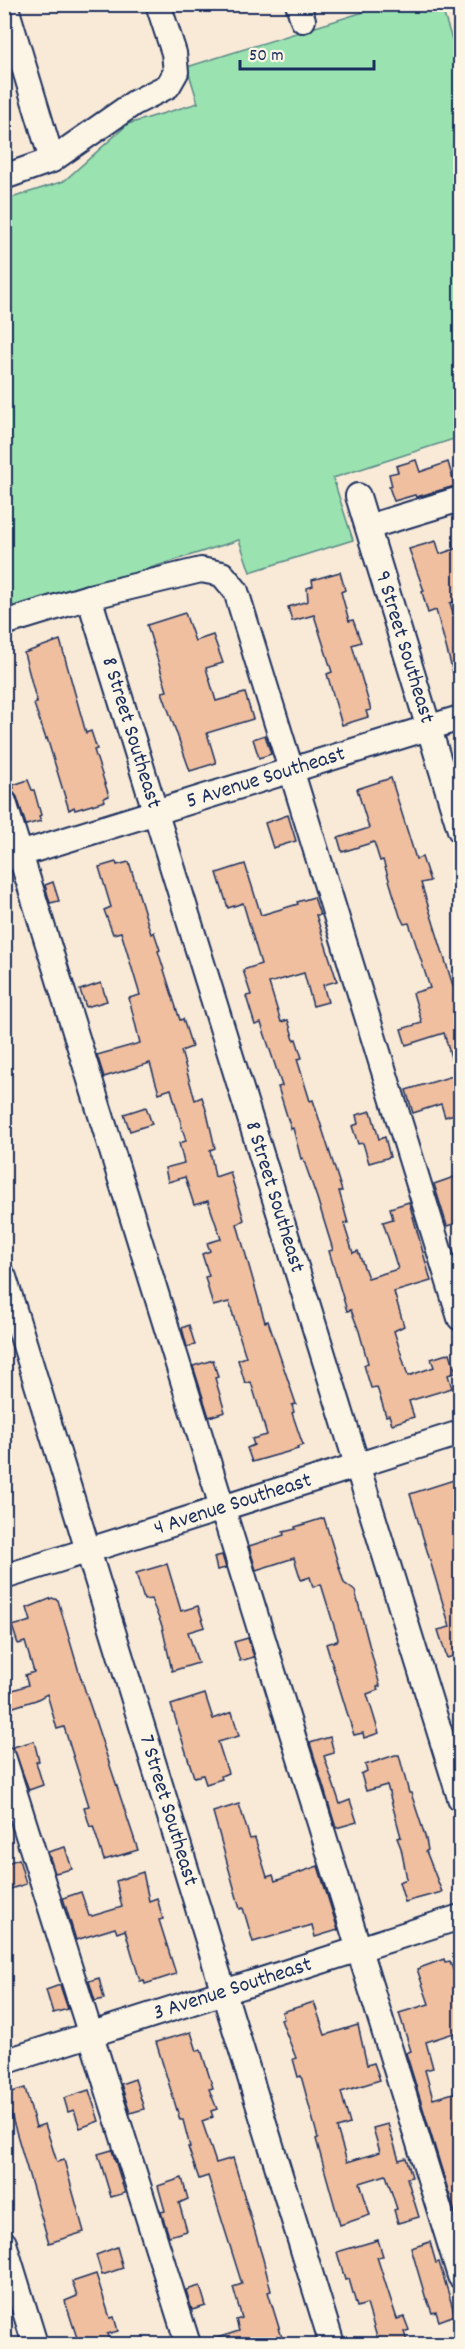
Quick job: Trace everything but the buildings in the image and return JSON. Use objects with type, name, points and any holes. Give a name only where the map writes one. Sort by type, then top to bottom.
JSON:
[{"type":"street","points":[[5,4],[52,160]]},
{"type":"street","points":[[4,177],[52,160],[134,103],[168,86],[176,72],[174,53],[158,4]]},
{"type":"street","name":"9 Street Southeast","points":[[358,496],[460,830]]},
{"type":"street","points":[[368,527],[460,499]]},
{"type":"street","points":[[4,623],[89,597],[201,570],[222,574],[236,591],[460,1318]]},
{"type":"street","name":"8 Street Southeast","points":[[89,597],[460,1798]]},
{"type":"street","name":"5 Avenue Southeast","points":[[13,857],[460,718]]},
{"type":"street","points":[[4,802],[13,857],[222,1508],[460,2276]]},
{"type":"street","name":"7 Street Southeast","points":[[4,1277],[332,2344]]},
{"type":"street","name":"4 Avenue Southeast","points":[[4,1577],[460,1433]]},
{"type":"street","points":[[4,1759],[188,2344]]},
{"type":"street","name":"3 Avenue Southeast","points":[[4,2062],[224,1994],[359,1948],[460,1917]]},
{"type":"street","points":[[4,2243],[35,2344]]},
{"type":"green space","points":[[386,5],[441,5],[454,46],[460,45],[460,381],[458,383],[460,437],[333,478],[353,540],[250,572],[239,540],[5,614],[5,200],[64,181],[128,124],[198,103],[187,67]]}]
